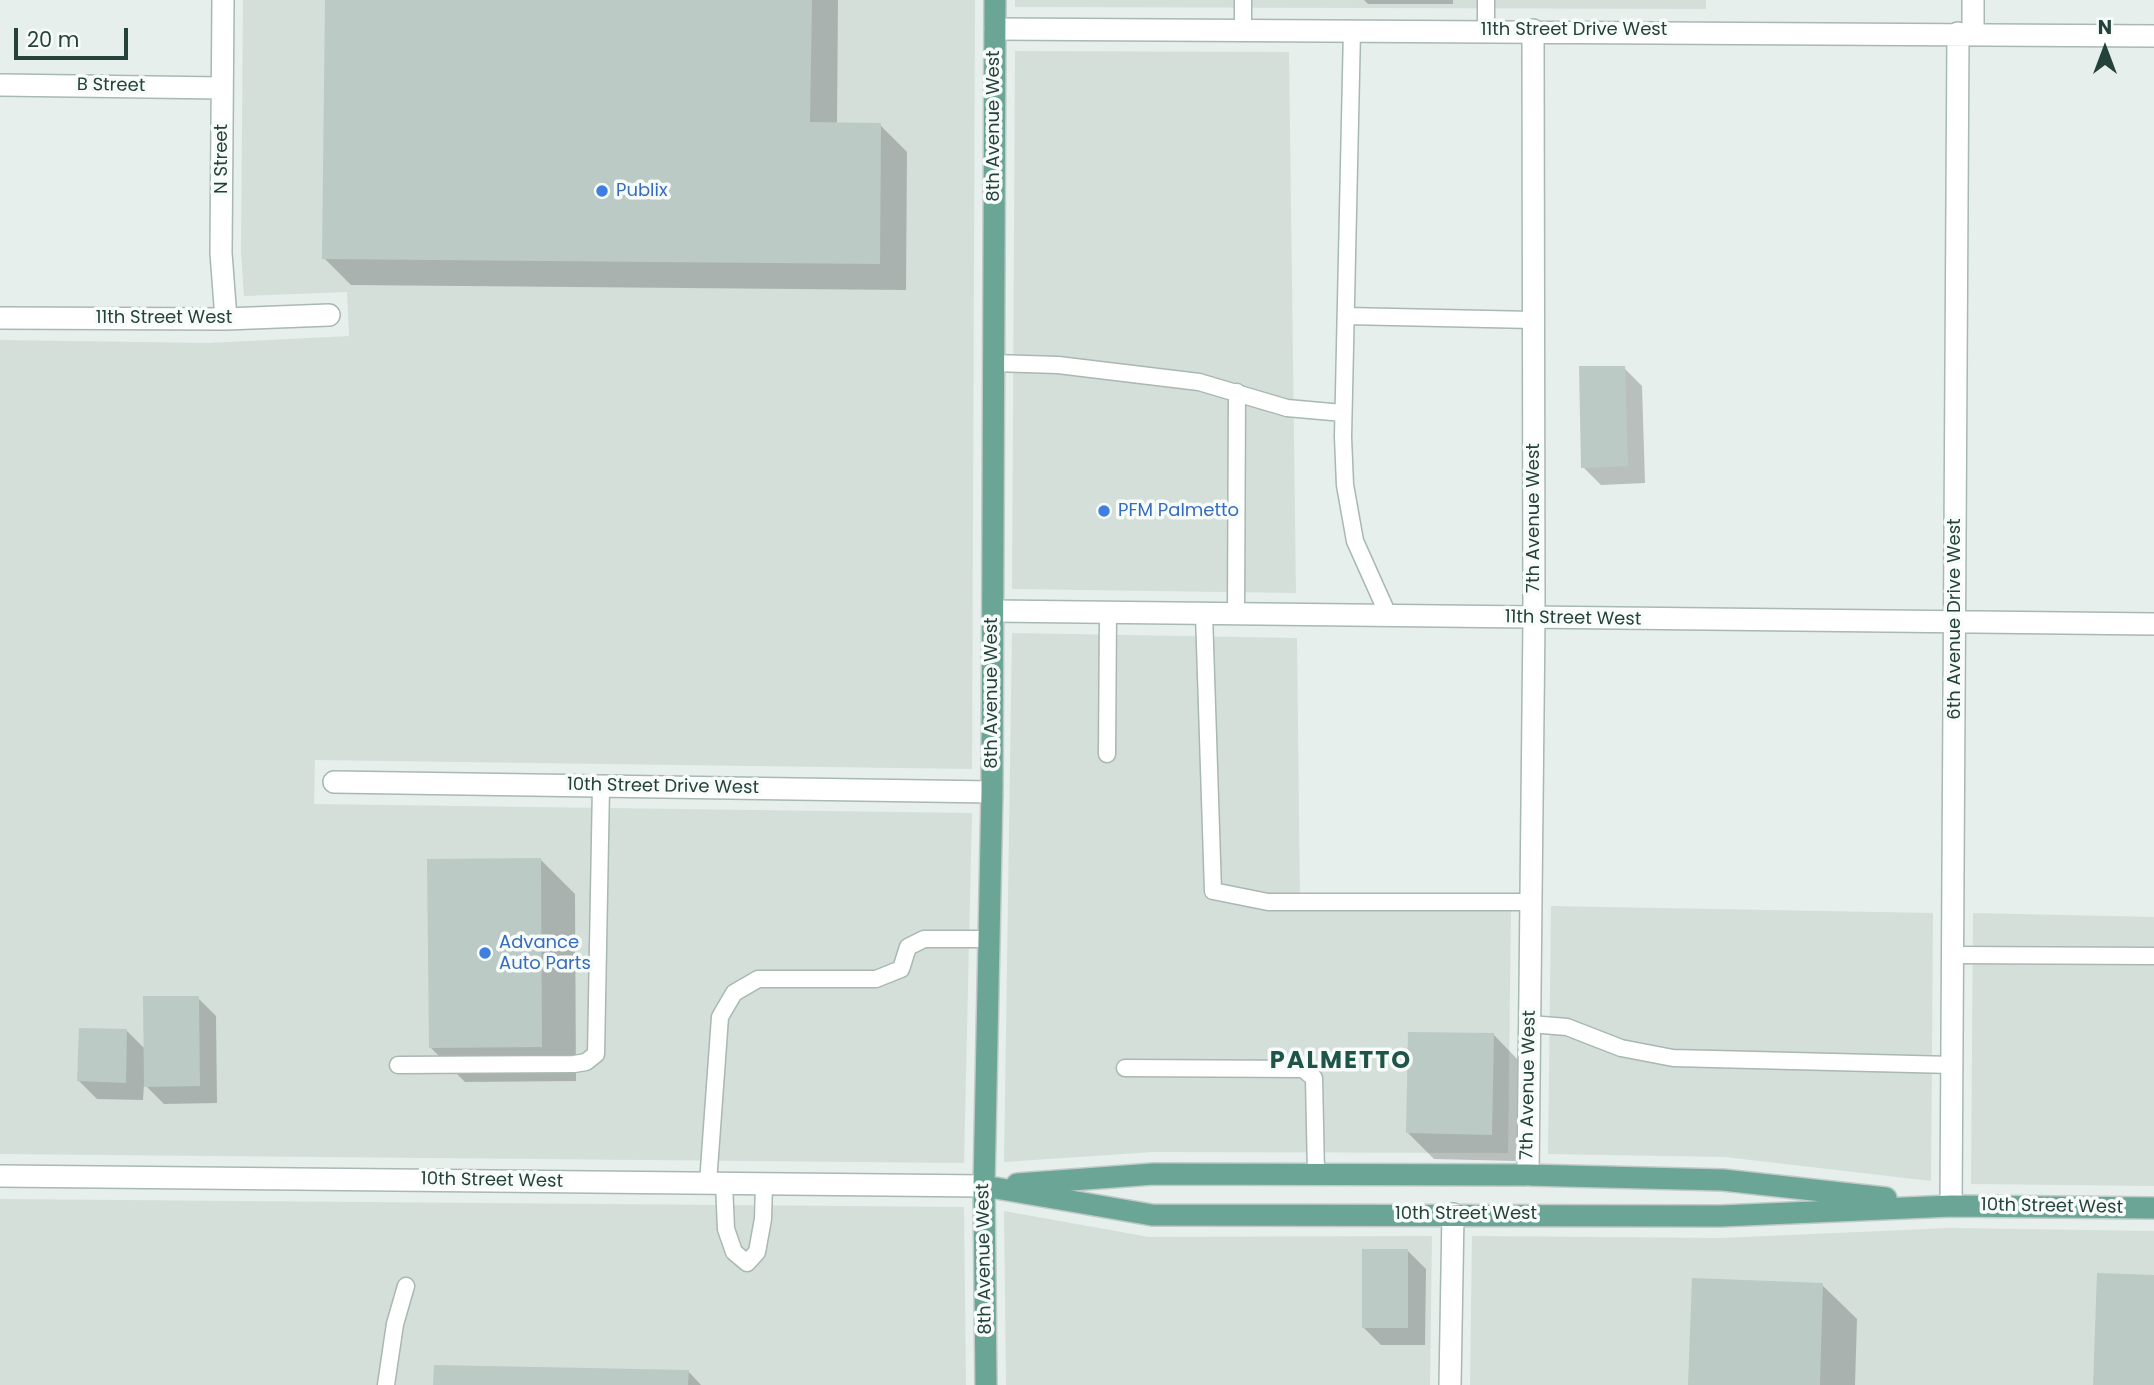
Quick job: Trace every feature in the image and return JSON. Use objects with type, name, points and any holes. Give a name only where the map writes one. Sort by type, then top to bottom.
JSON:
[{"type":"main road","name":"8th Avenue West","points":[[986,1385],[984,1186],[992,792],[995,0]]},
{"type":"main road","name":"10th Street West","points":[[984,1186],[1153,1174],[1528,1175],[1723,1180],[1951,1206]]},
{"type":"main road","name":"10th Street West","points":[[984,1186],[1152,1215],[1721,1216],[1951,1206],[2154,1208]]},
{"type":"street","name":"N Street","points":[[223,0],[221,253],[226,319]]},
{"type":"street","name":"6th Avenue Drive West","points":[[1951,1206],[1955,622],[1966,33],[1973,0]]},
{"type":"street","name":"11th Street Drive West","points":[[995,29],[1533,30],[2154,36]]},
{"type":"street","name":"7th Avenue West","points":[[1528,1175],[1534,619],[1533,30]]},
{"type":"street","name":"B Street","points":[[0,85],[222,88]]},
{"type":"street","name":"11th Street West","points":[[0,318],[226,319],[329,315]]},
{"type":"street","name":"11th Street West","points":[[993,611],[2154,624]]},
{"type":"street","name":"10th Street Drive West","points":[[334,782],[992,792]]},
{"type":"street","name":"10th Street West","points":[[0,1176],[984,1186]]},
{"type":"street","points":[[1450,1385],[1452,1214]]},
{"type":"lane","points":[[1243,0],[1243,30]]},
{"type":"lane","points":[[1486,0],[1486,30]]},
{"type":"lane","points":[[1352,30],[1343,413],[1345,485],[1355,541],[1389,617]]},
{"type":"lane","points":[[1346,316],[1533,320]]},
{"type":"lane","points":[[994,363],[1085,368],[1199,382],[1287,408],[1343,413]]},
{"type":"lane","points":[[1236,614],[1237,392]]},
{"type":"lane","points":[[1107,754],[1108,613]]},
{"type":"lane","points":[[1204,614],[1213,891],[1268,902],[1531,902]]},
{"type":"lane","points":[[398,1065],[574,1064],[586,1062],[596,1054],[601,786]]},
{"type":"lane","points":[[764,1183],[763,1219],[758,1252],[747,1263],[734,1252],[716,1183],[720,1017],[734,993],[758,979],[876,979],[901,969],[908,947],[924,939],[989,939]]},
{"type":"lane","points":[[1953,955],[2154,956]]},
{"type":"lane","points":[[1530,1024],[1567,1027],[1621,1048],[1674,1058],[1952,1065]]},
{"type":"lane","points":[[1125,1068],[1303,1069],[1314,1077],[1316,1174]]},
{"type":"lane","points":[[386,1385],[395,1324],[406,1286]]},
{"type":"shaded area","points":[[243,0],[975,0],[972,769],[315,760],[314,804],[972,813],[964,1163],[0,1154],[0,340],[208,343],[349,336],[347,292],[244,296],[241,252]]},
{"type":"shaded area","points":[[1015,0],[1706,0],[1706,9],[1015,7]]},
{"type":"shaded area","points":[[1015,51],[1289,52],[1296,593],[1012,589]]},
{"type":"shaded area","points":[[1012,633],[1297,638],[1300,902],[1511,906],[1508,1153],[1153,1152],[1004,1162]]},
{"type":"shaded area","points":[[1551,906],[1933,913],[1931,1181],[1725,1157],[1548,1154]]},
{"type":"shaded area","points":[[1973,913],[2154,917],[2154,1186],[1971,1184]]},
{"type":"shaded area","points":[[0,1199],[964,1207],[966,1385],[0,1385]]},
{"type":"shaded area","points":[[1004,1211],[1149,1237],[1432,1236],[1430,1385],[1006,1385]]},
{"type":"shaded area","points":[[1950,1228],[2154,1231],[2154,1385],[1470,1385],[1472,1236],[1721,1238]]},
{"type":"building","name":"Publix","points":[[325,0],[812,0],[810,122],[881,123],[880,264],[322,259]]},
{"type":"building","points":[[1579,366],[1625,366],[1628,466],[1581,468]]},
{"type":"building","name":"Advance Auto Parts","points":[[541,858],[542,1047],[429,1048],[427,859]]},
{"type":"building","points":[[143,996],[199,996],[200,1086],[144,1087]]},
{"type":"building","points":[[79,1028],[127,1029],[126,1083],[77,1081]]},
{"type":"building","points":[[1408,1032],[1494,1033],[1492,1135],[1406,1133]]},
{"type":"building","points":[[1362,1249],[1408,1249],[1408,1328],[1362,1328]]},
{"type":"building","points":[[2097,1273],[2154,1275],[2154,1385],[2093,1385]]},
{"type":"building","points":[[1692,1278],[1823,1283],[1820,1385],[1688,1385]]},
{"type":"building","points":[[434,1365],[689,1370],[688,1385],[433,1385]]},
{"type":"place","name":"Publix","points":[[602,191]]},
{"type":"place","name":"PFM Palmetto","points":[[1104,511]]},
{"type":"place","name":"Advance Auto Parts","points":[[485,953]]},
{"type":"district","name":"PALMETTO","points":[[1341,1062]]}]
